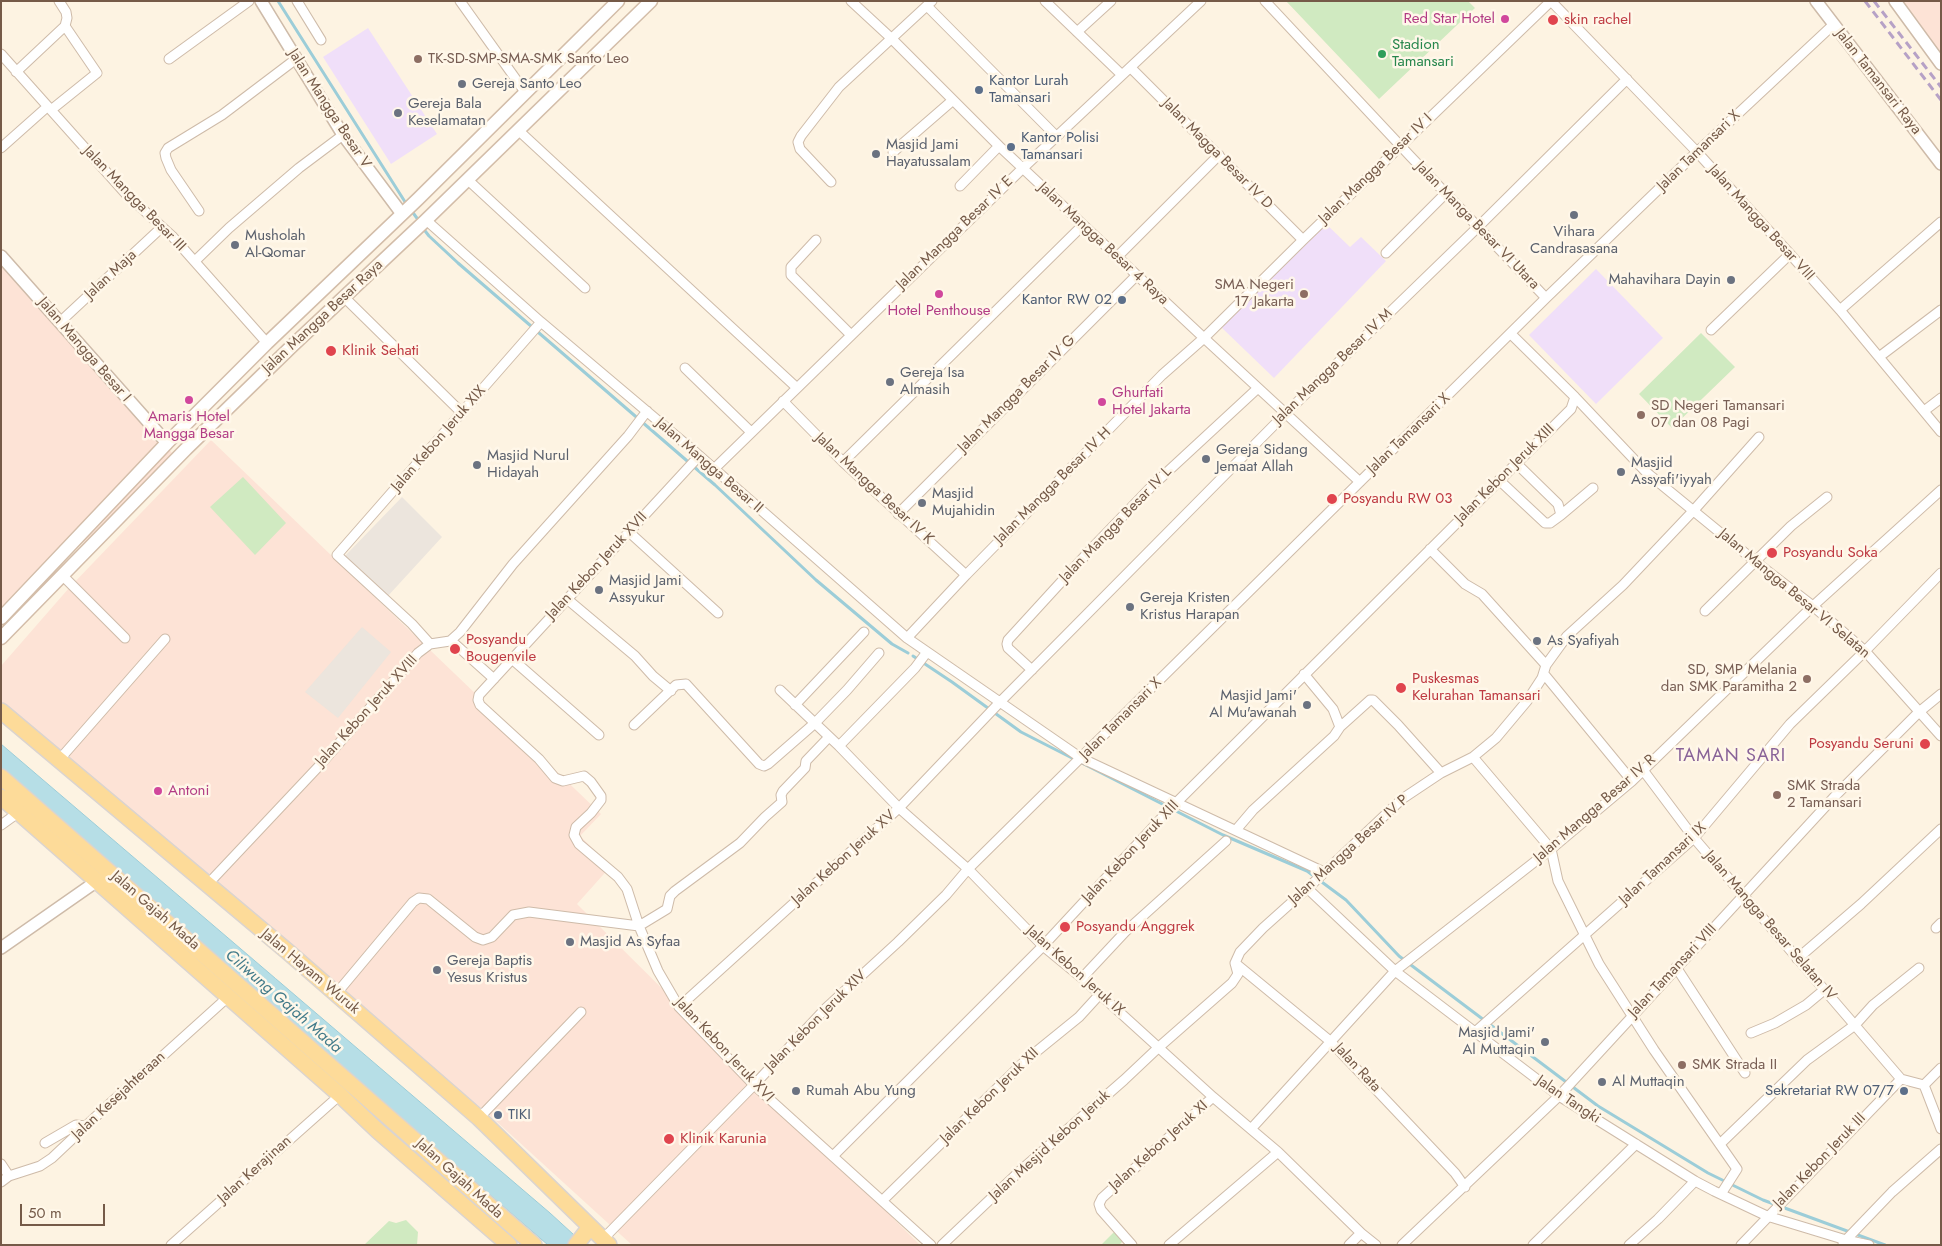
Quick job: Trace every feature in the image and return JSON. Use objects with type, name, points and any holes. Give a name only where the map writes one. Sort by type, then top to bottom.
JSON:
[{"type":"main road","name":"Jalan Mangga Besar Raya","points":[[1,618],[167,444],[267,343],[302,302],[400,211],[418,198],[454,155],[537,81],[618,1]]},
{"type":"main road","name":"Jalan Mangga Besar Raya","points":[[1,638],[186,449],[468,180],[651,1]]},
{"type":"main road","points":[[537,81],[552,97]]},
{"type":"main road","points":[[321,286],[340,301]]},
{"type":"main road","points":[[91,525],[102,536]]},
{"type":"main road","name":"Jalan Hayam Wuruk","points":[[1,711],[336,994],[479,1118],[583,1237],[606,1242]]},
{"type":"main road","name":"Jalan Gajah Mada","points":[[1,777],[534,1245]]},
{"type":"main road","name":"Jalan Gajah Mada","points":[[1,796],[509,1245]]},
{"type":"main road","points":[[283,1045],[293,1032]]},
{"type":"street","points":[[16,72],[64,26],[67,18],[61,4],[72,1]]},
{"type":"street","points":[[169,58],[250,1]]},
{"type":"street","name":"Jalan Mangga Besar V","points":[[261,1],[343,135],[400,211]]},
{"type":"street","points":[[297,1],[321,40]]},
{"type":"street","points":[[460,1],[525,92]]},
{"type":"street","name":"Jalan Mangga Besar 4 Raya","points":[[851,1],[891,38],[999,146],[1360,482]]},
{"type":"street","points":[[1045,1],[1122,75]]},
{"type":"street","points":[[1077,32],[1111,1]]},
{"type":"street","name":"Jalan Mangga Besar IV E","points":[[714,470],[796,387],[1056,136],[1201,1]]},
{"type":"street","name":"Jalan Manga Besar VI Utara","points":[[1265,1],[1400,146],[1546,298]]},
{"type":"street","name":"Jalan Mangga Besar IV I","points":[[1204,338],[1551,1]]},
{"type":"street","name":"Jalan Mangga Besar VIII","points":[[1551,1],[1697,152],[1842,308],[1926,409],[1941,432]]},
{"type":"street","name":"Jalan Tamansari Raya","points":[[1816,1],[1941,164]]},
{"type":"street","points":[[1895,1],[1941,64]]},
{"type":"street","points":[[831,182],[802,152],[798,142],[814,117],[839,87],[929,4],[1056,136]]},
{"type":"street","name":"Jalan Tamansari X","points":[[968,869],[1546,298],[1697,152],[1834,24]]},
{"type":"street","points":[[1,148],[49,108],[97,73],[64,26]]},
{"type":"street","name":"Jalan Mangga Besar III","points":[[1,54],[126,194],[161,228],[172,236],[267,343]]},
{"type":"street","points":[[199,211],[171,170],[165,153],[168,148],[222,115],[296,59]]},
{"type":"street","name":"Jalan Magga Besar IV D","points":[[1131,68],[1303,240]]},
{"type":"street","name":"Jalan Mangga Besar IV M","points":[[999,704],[1286,413],[1478,227],[1626,79]]},
{"type":"street","points":[[893,152],[953,100]]},
{"type":"street","points":[[518,130],[796,387]]},
{"type":"street","points":[[195,261],[229,228],[299,168],[343,135]]},
{"type":"street","points":[[960,186],[999,146]]},
{"type":"street","points":[[1118,256],[1219,155]]},
{"type":"street","points":[[468,180],[585,288]]},
{"type":"street","points":[[1386,253],[1446,194]]},
{"type":"street","points":[[1842,308],[1941,222]]},
{"type":"street","name":"Jalan Mangga Besar II","points":[[422,224],[539,325],[646,413],[697,459],[714,470],[907,638],[922,658],[999,704],[1081,758],[1323,873]]},
{"type":"street","points":[[843,462],[1084,225]]},
{"type":"street","name":"Jalan Maja","points":[[60,322],[161,228]]},
{"type":"street","points":[[816,240],[791,267],[790,275],[850,335]]},
{"type":"street","points":[[1711,330],[1790,254]]},
{"type":"street","name":"Jalan Mangga Besar I","points":[[1,256],[167,444]]},
{"type":"street","name":"Jalan Mangga Besar IV G","points":[[898,514],[1137,275]]},
{"type":"street","points":[[340,301],[462,413]]},
{"type":"street","points":[[1882,355],[1941,310]]},
{"type":"street","name":"Jalan Kebon Jeruk XIX","points":[[430,644],[412,624],[337,556],[539,325]]},
{"type":"street","name":"Jalan Mangga Besar VI Selatan","points":[[1511,334],[1575,397],[1646,472],[1813,606],[1865,651],[1941,736]]},
{"type":"street","name":"Jalan Mangga Besar IV H","points":[[907,638],[1162,375],[1204,338]]},
{"type":"street","points":[[685,368],[751,432]]},
{"type":"street","name":"Jalan Mangga Besar IV L","points":[[1032,670],[1008,648],[1008,640],[1088,552],[1151,487],[1258,388]]},
{"type":"street","name":"Jalan Kebon Jeruk XIII","points":[[833,1156],[1043,946],[1169,810],[1571,409],[1575,397]]},
{"type":"street","points":[[1941,398],[1926,409],[1941,424]]},
{"type":"street","name":"Jalan Mangga Besar IV K","points":[[783,401],[843,462],[966,575]]},
{"type":"street","points":[[494,679],[450,641],[460,632],[513,564],[634,429],[646,413]]},
{"type":"street","name":"Jalan Mangga Besar IV P","points":[[1159,1046],[1232,982],[1238,974],[1235,963],[1240,952],[1263,928],[1402,799],[1441,773],[1473,757],[1496,738],[1521,708],[1542,678],[1545,670],[1567,636],[1623,585],[1694,510],[1759,436]]},
{"type":"street","name":"Jalan Kebon Jeruk XVII","points":[[478,700],[479,694],[697,459]]},
{"type":"street","points":[[1516,463],[1558,504],[1561,514]]},
{"type":"street","points":[[1498,480],[1545,523],[1550,523],[1593,488]]},
{"type":"street","name":"Jalan Mangga Besar IV R","points":[[1251,1129],[1395,971],[1551,849],[1632,780],[1813,606],[1941,490]]},
{"type":"street","points":[[1705,611],[1791,526],[1827,496]]},
{"type":"street","points":[[629,532],[718,613]]},
{"type":"street","points":[[1430,549],[1465,584],[1482,594],[1632,780]]},
{"type":"street","name":"Jalan Tamansari IX","points":[[1478,1029],[1694,838],[1790,724],[1941,573]]},
{"type":"street","points":[[63,576],[125,638]]},
{"type":"street","points":[[567,599],[635,656],[653,676],[670,690]]},
{"type":"street","points":[[795,705],[864,632]]},
{"type":"street","points":[[59,760],[165,639]]},
{"type":"street","name":"Jalan Kebon Jeruk XVIII","points":[[207,885],[320,765],[418,653],[430,644],[450,641]]},
{"type":"street","points":[[634,725],[670,690],[682,683],[689,686],[761,765],[768,764],[815,723],[879,653]]},
{"type":"street","points":[[839,746],[922,658]]},
{"type":"street","points":[[512,659],[599,735]]},
{"type":"street","points":[[1304,674],[1333,709],[1340,727]]},
{"type":"street","name":"Jalan Kebon Jeruk IX","points":[[780,690],[839,746],[899,808],[968,869],[1043,946],[1082,978],[1213,1097],[1278,1152],[1361,1233],[1376,1245]]},
{"type":"street","name":"Jalan Tamansari VIII","points":[[1402,1245],[1465,1187],[1565,1089],[1836,795],[1919,712],[1941,694]]},
{"type":"street","name":"Jalan Kebon Jeruk XVI","points":[[478,700],[480,705],[539,759],[555,778],[563,781],[584,776],[591,782],[601,798],[591,813],[576,827],[574,835],[579,844],[618,877],[628,890],[639,926],[658,971],[679,1007],[754,1085],[931,1245]]},
{"type":"street","points":[[1236,830],[1267,797],[1334,736],[1340,727],[1370,700],[1373,700],[1441,773]]},
{"type":"street","name":"Jalan Kebon Jeruk XV","points":[[679,1007],[899,808],[999,704]]},
{"type":"street","points":[[336,994],[413,902],[419,898],[428,898],[475,937],[483,940],[492,937],[513,915],[529,912],[639,926],[667,909],[670,896],[674,891],[740,843],[782,802],[781,795],[783,791],[806,768],[806,761],[829,737]]},
{"type":"street","points":[[1473,757],[1551,849],[1558,881],[1599,964],[1631,1017],[1693,1108],[1738,1169],[1722,1193]]},
{"type":"street","name":"Jalan Mangga Besar Selatan IV","points":[[1643,770],[1694,838],[1901,1079]]},
{"type":"street","points":[[1,825],[19,812]]},
{"type":"street","points":[[1797,959],[1861,904],[1941,829]]},
{"type":"street","points":[[1082,978],[1125,932],[1226,840]]},
{"type":"street","name":"Jalan Kebon Jeruk XIV","points":[[606,1242],[826,1008],[898,942],[946,895],[968,869]]},
{"type":"street","points":[[1,948],[97,882]]},
{"type":"street","name":"Jalan Tangki","points":[[1309,887],[1395,971],[1565,1089],[1636,1144],[1695,1181],[1770,1214],[1845,1241],[1869,1245]]},
{"type":"street","name":"Jalan Rata","points":[[1235,963],[1330,1041],[1455,1173],[1465,1187]]},
{"type":"street","points":[[1676,967],[1745,1073]]},
{"type":"street","points":[[1720,1144],[1807,1060],[1856,1025],[1873,1005],[1919,968]]},
{"type":"street","points":[[1751,1033],[1775,1023],[1806,1005],[1824,990]]},
{"type":"street","name":"Jalan Kebon Jeruk XII","points":[[882,1200],[1026,1060],[1079,1017],[1100,994]]},
{"type":"street","name":"Jalan Kesejahteraan","points":[[5,1179],[40,1166],[52,1158],[106,1106],[228,997]]},
{"type":"street","points":[[479,1118],[580,1012]]},
{"type":"street","name":"Jalan Mesjid Kebon Jeruk","points":[[942,1245],[1020,1171],[1124,1080],[1159,1046]]},
{"type":"street","points":[[1924,1085],[1941,1068]]},
{"type":"street","points":[[1901,1079],[1924,1085]]},
{"type":"street","name":"Jalan Kebon Jeruk III","points":[[1740,1245],[1901,1079]]},
{"type":"street","points":[[1924,1085],[1941,1129]]},
{"type":"street","name":"Jalan Kerajinan","points":[[171,1245],[340,1095]]},
{"type":"street","name":"Jalan Kebon Jeruk XI","points":[[1129,1244],[1101,1210],[1099,1204],[1102,1198],[1213,1097]]},
{"type":"street","points":[[45,1143],[76,1125],[86,1126]]},
{"type":"street","points":[[1533,1245],[1636,1144]]},
{"type":"street","points":[[1845,1241],[1892,1192],[1941,1149]]},
{"type":"street","points":[[1169,1245],[1278,1152]]},
{"type":"street","points":[[1,1164],[5,1179]]},
{"type":"street","points":[[1629,1245],[1658,1219],[1695,1181]]},
{"type":"street","points":[[1349,1245],[1361,1233]]},
{"type":"shaded area","points":[[1894,1],[1941,1],[1941,65]]},
{"type":"shaded area","points":[[368,28],[437,134],[391,164],[323,57]]},
{"type":"shaded area","name":"SMA Negeri 17 Jakarta","points":[[1323,221],[1350,247],[1361,237],[1386,261],[1274,378],[1221,327]]},
{"type":"shaded area","points":[[1,258],[172,453],[131,504],[1,609]]},
{"type":"shaded area","points":[[1596,269],[1663,338],[1596,404],[1529,335]]},
{"type":"shaded area","points":[[211,440],[601,814],[580,836],[611,866],[577,904],[920,1245],[632,1245],[485,1111],[59,760],[1,707],[1,666],[69,588]]},
{"type":"shaded area","points":[[402,497],[442,537],[387,597],[343,558]]},
{"type":"shaded area","points":[[362,627],[391,652],[338,718],[305,692]]},
{"type":"green space","name":"Stadion Tamansari","points":[[1286,1],[1468,1],[1475,8],[1379,99]]},
{"type":"green space","points":[[1701,333],[1735,367],[1672,428],[1639,394]]},
{"type":"green space","points":[[243,477],[286,523],[255,555],[210,507]]},
{"type":"green space","points":[[406,1220],[418,1232],[417,1245],[364,1245],[389,1221],[396,1223]]},
{"type":"green space","points":[[1114,1232],[1123,1241],[1119,1245],[1101,1245]]},
{"type":"water","name":"Ciliwung Gajah Mada","points":[[1,744],[585,1245],[548,1245],[1,772]]},
{"type":"waterway","points":[[278,1],[407,205]]},
{"type":"waterway","points":[[411,210],[419,221]]},
{"type":"waterway","points":[[422,227],[458,263],[715,485],[816,580],[892,644],[908,653]]},
{"type":"waterway","points":[[913,656],[1021,732],[1223,835],[1307,871],[1346,900],[1399,956],[1598,1106],[1708,1173],[1763,1200],[1885,1245]]},
{"type":"railway","points":[[1865,1],[1941,100]]},
{"type":"railway","points":[[1874,1],[1941,87]]},
{"type":"place","name":"Red Star Hotel","points":[[1505,19]]},
{"type":"place","name":"skin rachel","points":[[1553,20]]},
{"type":"place","name":"Stadion Tamansari","points":[[1382,54]]},
{"type":"place","name":"TK-SD-SMP-SMA-SMK Santo Leo","points":[[418,59]]},
{"type":"place","name":"Gereja Santo Leo","points":[[462,84]]},
{"type":"place","name":"Kantor Lurah Tamansari","points":[[979,90]]},
{"type":"place","name":"Gereja Bala Keselamatan","points":[[398,113]]},
{"type":"place","name":"Kantor Polisi Tamansari","points":[[1011,147]]},
{"type":"place","name":"Masjid Jami Hayatussalam","points":[[876,154]]},
{"type":"place","name":"Vihara Candrasasana","points":[[1574,215]]},
{"type":"place","name":"Musholah Al-Qomar","points":[[235,245]]},
{"type":"place","name":"Mahavihara Dayin","points":[[1731,280]]},
{"type":"place","name":"Hotel Penthouse","points":[[939,294]]},
{"type":"place","name":"SMA Negeri 17 Jakarta","points":[[1304,294]]},
{"type":"place","name":"Kantor RW 02","points":[[1122,300]]},
{"type":"place","name":"Klinik Sehati","points":[[331,351]]},
{"type":"place","name":"Gereja Isa Almasih","points":[[890,382]]},
{"type":"place","name":"Amaris Hotel Mangga Besar","points":[[189,400]]},
{"type":"place","name":"Ghurfati Hotel Jakarta","points":[[1102,402]]},
{"type":"place","name":"SD Negeri Tamansari 07 dan 08 Pagi","points":[[1641,415]]},
{"type":"place","name":"Gereja Sidang Jemaat Allah","points":[[1206,459]]},
{"type":"place","name":"Masjid Nurul Hidayah","points":[[477,465]]},
{"type":"place","name":"Masjid Assyafi'iyyah","points":[[1621,472]]},
{"type":"place","name":"Posyandu RW 03","points":[[1332,499]]},
{"type":"place","name":"Masjid Mujahidin","points":[[922,503]]},
{"type":"place","name":"Posyandu Soka","points":[[1772,553]]},
{"type":"place","name":"Masjid Jami Assyukur","points":[[599,590]]},
{"type":"place","name":"Gereja Kristen Kristus Harapan","points":[[1130,607]]},
{"type":"place","name":"As Syafiyah","points":[[1537,641]]},
{"type":"place","name":"Posyandu Bougenvile","points":[[455,649]]},
{"type":"place","name":"SD, SMP Melania dan SMK Paramitha 2","points":[[1807,679]]},
{"type":"place","name":"Puskesmas Kelurahan Tamansari","points":[[1401,688]]},
{"type":"place","name":"Masjid Jami' Al Mu'awanah","points":[[1307,705]]},
{"type":"place","name":"Posyandu Seruni","points":[[1925,744]]},
{"type":"place","name":"Antoni","points":[[158,791]]},
{"type":"place","name":"SMK Strada 2 Tamansari","points":[[1777,795]]},
{"type":"place","name":"Posyandu Anggrek","points":[[1065,927]]},
{"type":"place","name":"Masjid As Syfaa","points":[[570,942]]},
{"type":"place","name":"Gereja Baptis Yesus Kristus","points":[[437,970]]},
{"type":"place","name":"Masjid Jami' Al Muttaqin","points":[[1545,1042]]},
{"type":"place","name":"SMK Strada II","points":[[1682,1065]]},
{"type":"place","name":"Al Muttaqin","points":[[1602,1082]]},
{"type":"place","name":"Rumah Abu Yung","points":[[796,1091]]},
{"type":"place","name":"Sekretariat RW 07/7","points":[[1904,1091]]},
{"type":"place","name":"TIKI","points":[[498,1115]]},
{"type":"place","name":"Klinik Karunia","points":[[669,1139]]},
{"type":"district","name":"TAMAN SARI","points":[[1731,757]]}]
